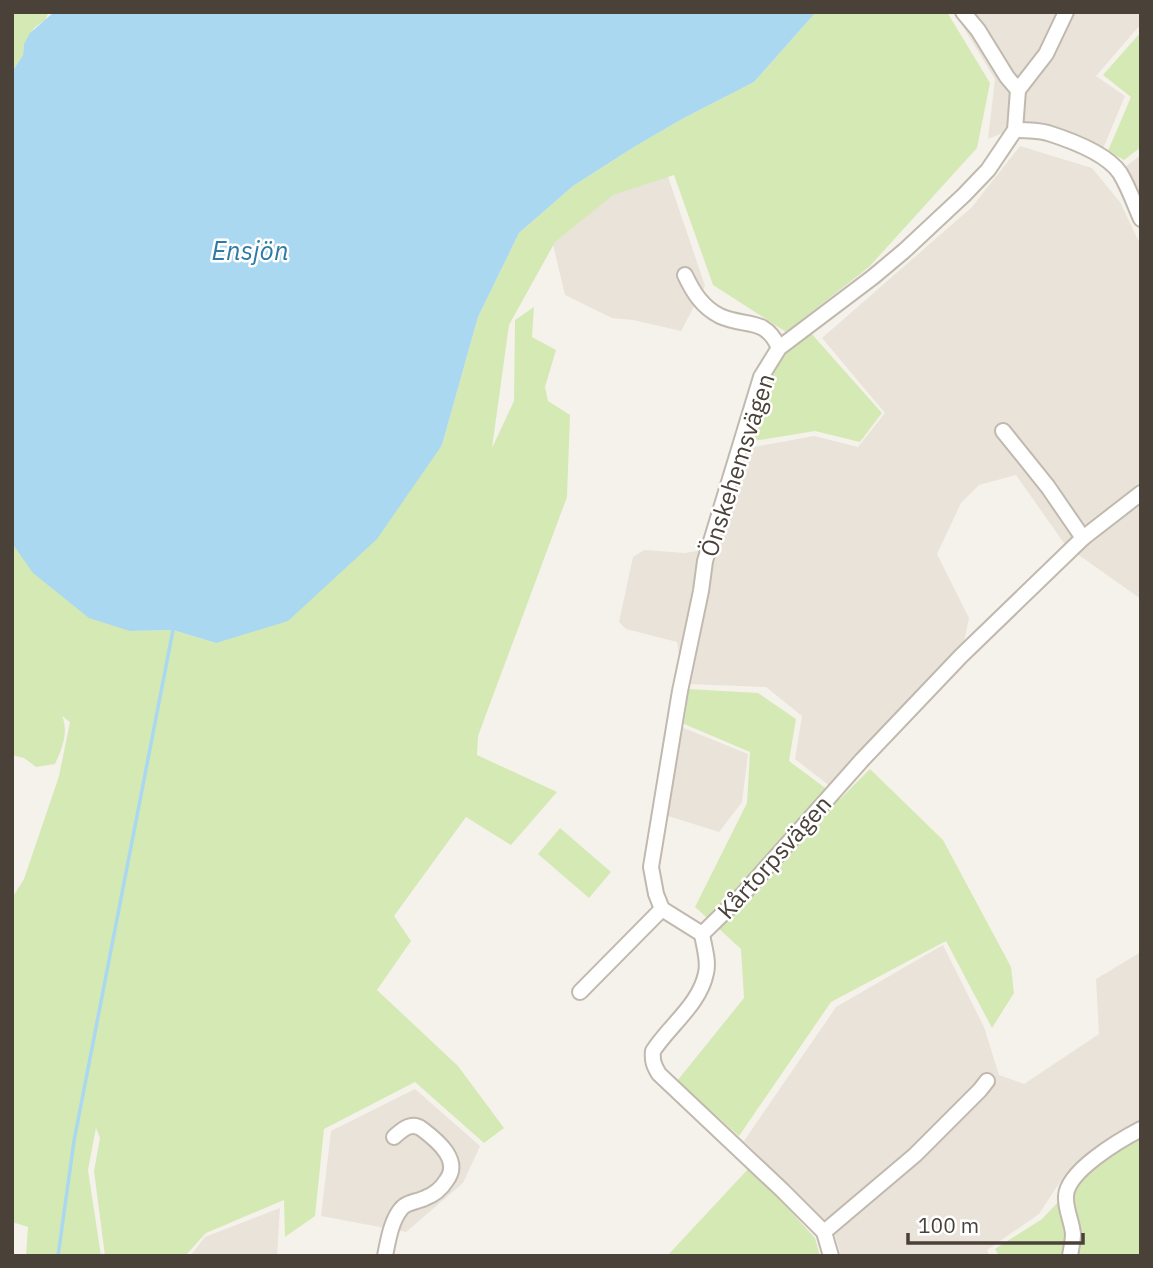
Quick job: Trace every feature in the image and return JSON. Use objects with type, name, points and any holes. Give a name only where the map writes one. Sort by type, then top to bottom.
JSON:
[{"type":"street","points":[[963,12],[1018,90],[1046,54],[1066,12]]},
{"type":"street","name":"Önskehemsvägen","points":[[662,909],[651,867],[680,691],[705,561],[761,377],[779,348],[904,251],[978,182],[1015,130],[1018,90]]},
{"type":"street","points":[[1015,130],[1047,133],[1111,163],[1119,172],[1141,219]]},
{"type":"street","points":[[685,275],[702,303],[732,320],[761,326],[775,338],[779,348]]},
{"type":"street","points":[[1003,431],[1048,487],[1083,537]]},
{"type":"street","name":"Kårtorpsvägen","points":[[831,1256],[824,1232],[659,1074],[652,1060],[653,1051],[699,992],[706,973],[707,959],[702,934],[743,894],[862,760],[961,656],[1083,537],[1141,493]]},
{"type":"street","points":[[580,992],[662,909],[702,934]]},
{"type":"street","points":[[824,1232],[915,1155],[987,1081]]},
{"type":"street","points":[[385,1256],[396,1217],[402,1207],[436,1192],[450,1175],[452,1167],[451,1159],[444,1149],[419,1127],[413,1125],[404,1128],[394,1137]]},
{"type":"street","points":[[1070,1256],[1073,1235],[1066,1194],[1071,1182],[1111,1147],[1141,1129]]},
{"type":"shaded area","points":[[954,12],[1141,12],[1141,24],[1096,76],[1125,96],[1102,151],[1017,127],[988,139],[995,79]]},
{"type":"shaded area","points":[[1020,146],[1092,168],[1120,202],[1141,246],[1141,599],[1066,546],[1016,475],[979,485],[961,503],[937,554],[969,618],[961,656],[835,790],[795,759],[802,716],[766,687],[689,684],[681,668],[677,642],[626,629],[619,622],[633,557],[644,550],[685,553],[708,549],[743,449],[814,436],[858,447],[885,413],[822,338],[972,207]]},
{"type":"shaded area","points":[[1141,155],[1141,209],[1121,170]]},
{"type":"shaded area","points":[[661,156],[705,286],[681,331],[612,318],[565,295],[551,236]]},
{"type":"shaded area","points":[[679,726],[748,754],[742,802],[719,832],[665,815]]},
{"type":"shaded area","points":[[943,945],[984,1027],[999,1075],[1024,1084],[1099,1034],[1096,979],[1141,952],[1141,1121],[1062,1179],[1039,1214],[987,1250],[989,1256],[841,1256],[834,1231],[744,1141],[836,1007]]},
{"type":"shaded area","points":[[415,1089],[480,1146],[463,1183],[406,1232],[321,1216],[331,1131]]},
{"type":"shaded area","points":[[280,1208],[277,1256],[190,1256],[205,1237]]},
{"type":"green space","points":[[12,12],[49,12],[24,44],[23,55],[12,72]]},
{"type":"green space","points":[[816,12],[947,12],[990,83],[977,148],[869,267],[786,332],[713,285],[674,175],[613,195],[555,242],[509,325],[492,448],[514,401],[515,320],[534,307],[532,337],[556,350],[545,387],[548,401],[570,415],[567,497],[478,736],[477,755],[557,792],[511,845],[466,817],[394,916],[411,941],[377,990],[458,1066],[504,1128],[484,1143],[415,1082],[324,1129],[315,1216],[285,1237],[284,1200],[206,1233],[185,1256],[105,1256],[94,1171],[100,1138],[96,1128],[88,1170],[101,1256],[26,1256],[28,1227],[12,1222],[12,898],[24,879],[59,776],[70,722],[62,716],[65,734],[55,764],[36,767],[24,758],[12,755],[12,537],[14,546],[130,631],[173,630],[216,643],[442,445],[478,317],[519,233],[573,186],[682,119],[754,82]]},
{"type":"green space","points":[[1141,32],[1141,147],[1124,160],[1108,151],[1131,97],[1103,75]]},
{"type":"green space","points":[[810,332],[882,413],[860,442],[815,431],[748,442],[770,378],[788,347]]},
{"type":"green space","points":[[689,689],[758,693],[796,719],[789,761],[840,799],[870,769],[943,840],[1011,967],[1014,993],[992,1028],[946,941],[831,1002],[739,1136],[677,1081],[744,998],[741,949],[695,907],[747,803],[750,752],[684,724]]},
{"type":"green space","points":[[560,828],[611,872],[589,898],[538,854]]},
{"type":"green space","points":[[1141,1135],[1141,1256],[999,1256],[995,1249],[1042,1219],[1077,1182],[1125,1144]]},
{"type":"green space","points":[[750,1167],[815,1238],[820,1256],[667,1256]]},
{"type":"water","name":"Ensjön","points":[[54,12],[816,12],[754,82],[682,119],[573,186],[519,233],[478,317],[442,445],[377,539],[288,621],[216,643],[173,630],[130,631],[89,618],[33,573],[14,546],[12,72],[23,55],[24,44],[30,33]]},
{"type":"waterway","points":[[58,1256],[74,1141],[173,630]]}]
